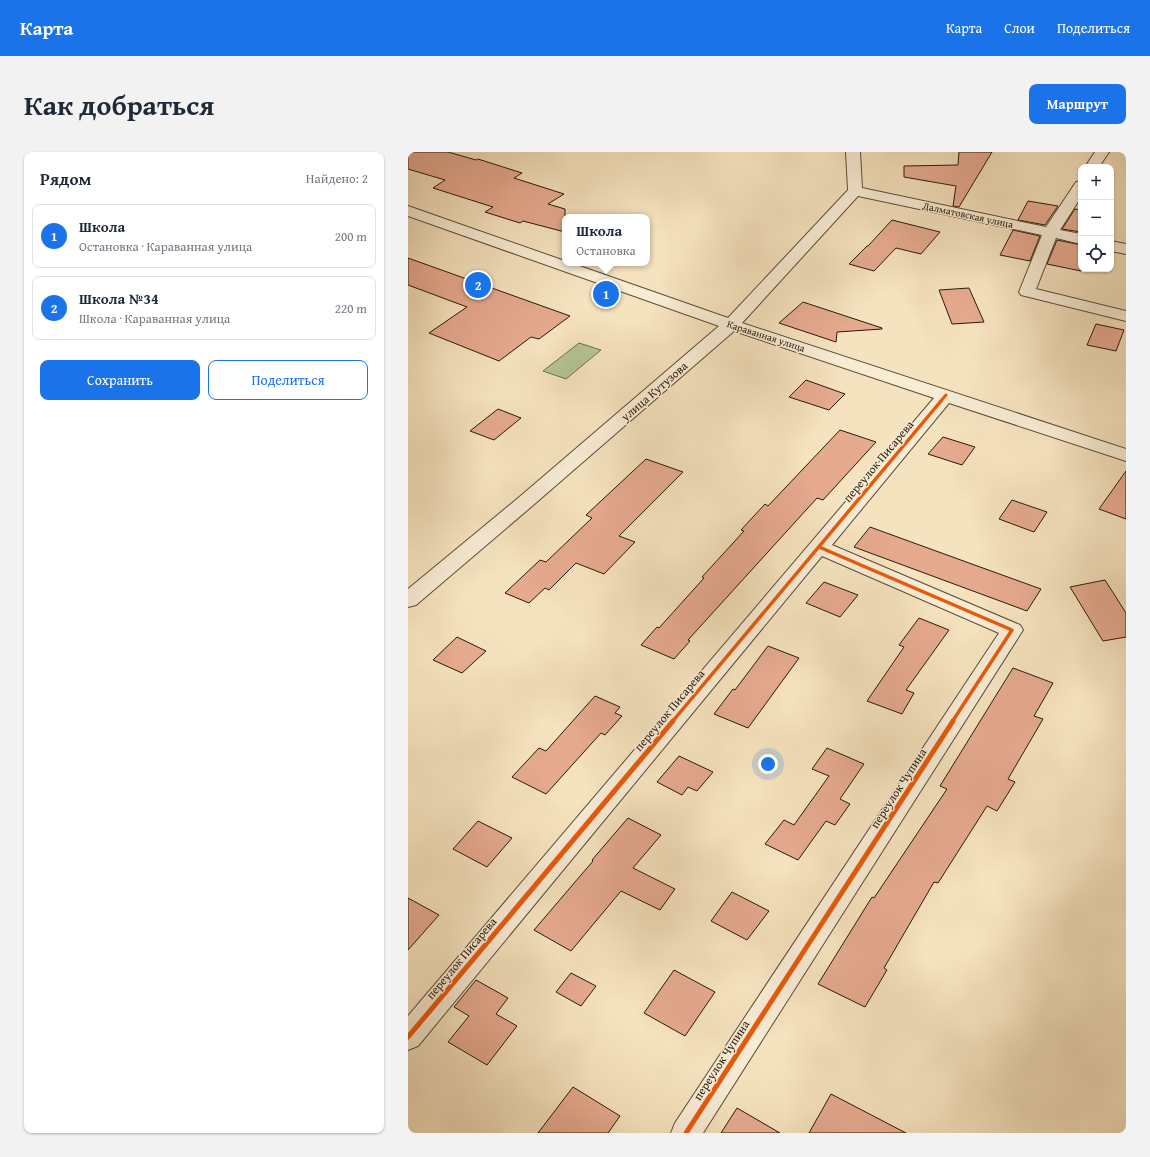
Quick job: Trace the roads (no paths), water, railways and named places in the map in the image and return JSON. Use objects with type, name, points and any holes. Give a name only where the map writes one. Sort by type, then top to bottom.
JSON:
[{"type":"street","points":[[852,152],[855,192]]},
{"type":"street","points":[[1094,164],[1102,152]]},
{"type":"street","points":[[1078,190],[1051,232],[1027,292],[1126,316]]},
{"type":"street","name":"Далматовская улица","points":[[855,192],[1078,238]]},
{"type":"street","name":"улица Кутузова","points":[[408,600],[530,498],[731,325],[855,192]]},
{"type":"street","name":"Караванная улица","points":[[408,211],[562,265]]},
{"type":"street","points":[[1114,247],[1126,249]]},
{"type":"street","name":"Караванная улица","points":[[564,266],[731,325],[1126,455]]},
{"type":"street","name":"переулок Писарева","points":[[408,1036],[946,395]]},
{"type":"street","name":"переулок Чупина","points":[[686,1133],[1012,630],[819,547]]},
{"type":"place","name":"Школа №34","points":[[478,285]]},
{"type":"place","name":"Школа","points":[[606,294]]}]
